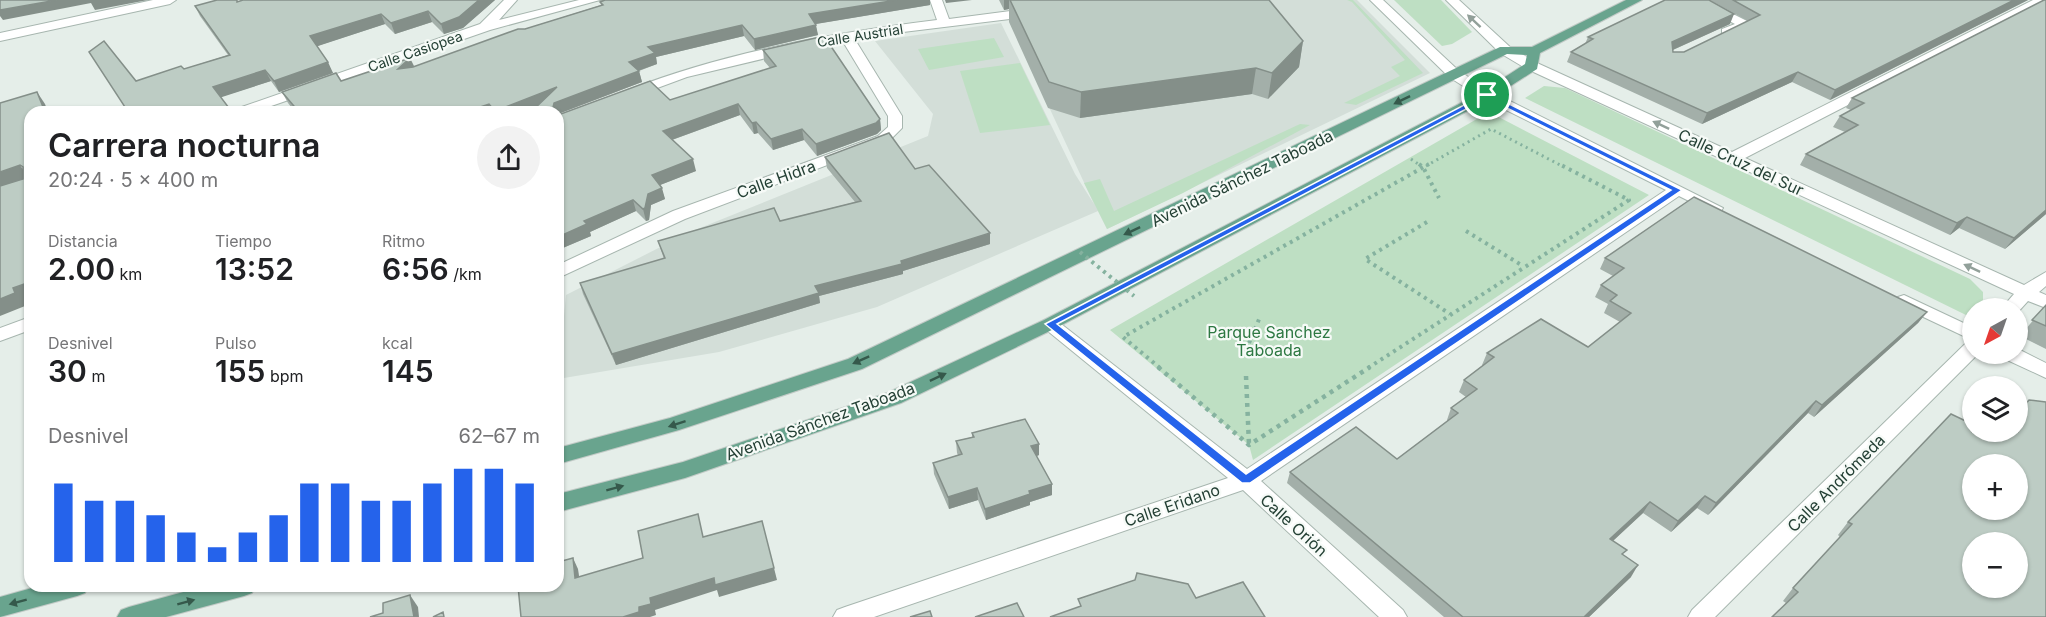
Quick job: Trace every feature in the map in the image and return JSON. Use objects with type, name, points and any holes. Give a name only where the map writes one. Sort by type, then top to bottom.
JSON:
[{"type":"main road","name":"Avenida Sánchez Taboada","points":[[564,501],[685,470],[894,398],[1050,324],[1487,95],[1533,58],[1636,0]]},
{"type":"main road","name":"Avenida Sánchez Taboada","points":[[564,454],[672,425],[855,364],[1505,50]]},
{"type":"main road","points":[[0,607],[55,592]]},
{"type":"main road","points":[[129,617],[222,592]]},
{"type":"street","points":[[0,37],[170,0]]},
{"type":"street","points":[[485,27],[511,0]]},
{"type":"street","name":"Calle Casiopea","points":[[259,106],[485,27],[594,0]]},
{"type":"street","points":[[936,0],[944,23]]},
{"type":"street","points":[[1376,0],[1454,74],[1487,95],[1730,216]]},
{"type":"street","name":"Calle Cruz del Sur","points":[[1452,0],[1505,50],[1533,58],[1732,158],[2046,302]]},
{"type":"street","points":[[1695,0],[1746,24],[1715,38]]},
{"type":"street","points":[[1732,158],[2043,0]]},
{"type":"street","name":"Calle Austrial","points":[[620,98],[682,74],[846,35],[1046,11]]},
{"type":"street","name":"Calle Hidra","points":[[564,269],[679,215],[883,139],[895,128],[895,116],[846,35]]},
{"type":"street","name":"Calle Eridano","points":[[845,617],[1246,480],[1677,190]]},
{"type":"street","points":[[2020,298],[2046,278]]},
{"type":"street","points":[[1888,293],[1962,329]]},
{"type":"street","name":"Calle Orión","points":[[1050,324],[1246,480],[1395,617]]},
{"type":"street","points":[[0,335],[24,325]]},
{"type":"street","name":"Calle Andrómeda","points":[[1700,617],[1962,359]]},
{"type":"street","points":[[2028,362],[2046,371]]},
{"type":"path","points":[[1491,129],[1629,200],[1450,314],[1250,446],[1123,338],[1491,129]]},
{"type":"path","points":[[1390,146],[1423,167],[1439,198]]},
{"type":"path","points":[[1427,222],[1365,259],[1450,314]]},
{"type":"path","points":[[1466,231],[1524,266]]},
{"type":"path","points":[[1080,252],[1134,296]]},
{"type":"path","points":[[1249,343],[1260,317]]},
{"type":"path","points":[[1246,376],[1250,446]]},
{"type":"shaded area","points":[[1228,0],[1357,0],[1430,73],[1107,229],[1098,211],[877,307],[719,352],[564,378],[566,295],[690,232],[928,136],[933,114],[875,41],[1001,23],[1075,174],[1094,204],[1010,23]]},
{"type":"green space","points":[[1347,0],[1353,0],[1423,73],[1356,105],[1344,103],[1400,76],[1391,67],[1405,60],[1352,2]]},
{"type":"green space","points":[[1394,0],[1441,0],[1472,32],[1452,44],[1442,46]]},
{"type":"green space","points":[[994,38],[1004,57],[929,70],[918,49]]},
{"type":"green space","points":[[1020,63],[1050,125],[980,133],[960,71]]},
{"type":"green space","points":[[1544,86],[1565,88],[1970,279],[1983,292],[1983,298],[1962,298],[1962,313],[1525,98]]},
{"type":"green space","name":"Parque Sanchez Taboada","points":[[1489,112],[1649,195],[1253,460],[1249,445],[1110,330]]},
{"type":"green space","points":[[1300,124],[1310,125],[1183,193],[1107,229],[1084,183],[1100,179],[1114,211]]},
{"type":"building","points":[[0,0],[57,0],[0,10]]},
{"type":"building","points":[[217,0],[237,0],[237,2],[243,0],[479,0],[459,17],[441,24],[428,11],[391,23],[381,14],[310,36],[328,62],[274,81],[265,70],[213,87],[227,106],[124,106],[89,52],[104,41],[136,81],[181,66],[184,69],[230,55],[195,6]]},
{"type":"building","points":[[605,0],[897,0],[809,14],[816,25],[754,39],[742,25],[648,47],[655,53],[629,62],[639,71],[554,103],[553,106],[537,106],[557,87],[508,106],[491,106],[489,104],[483,106],[294,106],[282,92],[336,73],[341,81],[410,58],[398,69],[413,67],[518,29],[525,29],[603,5],[600,2]]},
{"type":"building","points":[[1010,0],[1269,0],[1303,41],[1272,73],[1256,68],[1081,92],[1049,82]]},
{"type":"building","points":[[1665,0],[1709,0],[1734,14],[1672,42],[1673,52],[1684,52],[1760,15],[1733,0],[2014,0],[1835,90],[1798,72],[1707,113],[1571,52],[1593,39],[1588,37]]},
{"type":"building","points":[[2046,0],[2046,210],[2014,238],[1967,217],[1957,223],[1806,154],[1858,125],[1840,116],[1864,103],[1852,98]]},
{"type":"building","points":[[824,36],[880,119],[876,123],[816,144],[802,129],[771,139],[756,122],[752,123],[738,104],[663,131],[693,159],[652,175],[662,188],[648,194],[645,208],[643,209],[633,200],[584,221],[587,224],[564,234],[564,113],[650,81],[670,100],[776,66],[763,50]]},
{"type":"building","points":[[37,92],[43,106],[24,106],[24,284],[13,288],[15,293],[0,299],[0,186],[23,179],[23,167],[20,165],[0,172],[0,103]]},
{"type":"building","points":[[889,133],[915,169],[929,165],[990,233],[901,261],[902,264],[815,286],[819,293],[612,354],[580,283],[665,258],[658,241],[774,208],[780,221],[861,201],[825,157]]},
{"type":"building","points":[[1694,197],[1927,312],[1822,405],[1816,401],[1716,503],[1705,496],[1678,521],[1650,502],[1610,539],[1627,550],[1622,554],[1638,565],[1584,617],[1463,617],[1290,472],[1356,427],[1397,459],[1458,413],[1451,408],[1477,389],[1464,380],[1494,357],[1487,353],[1541,319],[1588,347],[1631,313],[1610,301],[1617,295],[1601,285],[1624,268],[1605,258]]},
{"type":"building","points":[[2046,305],[2046,326],[2032,320]]},
{"type":"building","points":[[2028,401],[2046,402],[2046,617],[1772,617],[1798,592],[1793,588],[1852,524],[1848,522],[1951,414],[1962,419],[1962,442],[2028,442]]},
{"type":"building","points":[[1025,419],[1039,444],[1031,446],[1052,484],[985,509],[977,488],[948,497],[933,463],[962,454],[956,441],[974,437],[972,433]]},
{"type":"building","points":[[698,514],[703,537],[762,521],[774,568],[715,585],[714,578],[650,598],[651,604],[639,607],[639,612],[623,617],[521,617],[519,592],[564,592],[564,560],[573,558],[575,578],[643,558],[638,531]]},
{"type":"building","points":[[1137,573],[1188,584],[1196,598],[1243,582],[1265,617],[1050,617],[1081,606],[1078,599],[1135,580]]},
{"type":"building","points":[[410,595],[414,617],[370,617],[383,613],[383,603]]},
{"type":"building","points":[[1017,603],[1024,617],[975,617]]},
{"type":"building","points":[[930,611],[932,617],[910,617]]},
{"type":"building","points":[[443,612],[444,617],[433,617]]},
{"type":"route","points":[[1487,95],[1677,190],[1246,480],[1050,324],[1487,95]]}]
